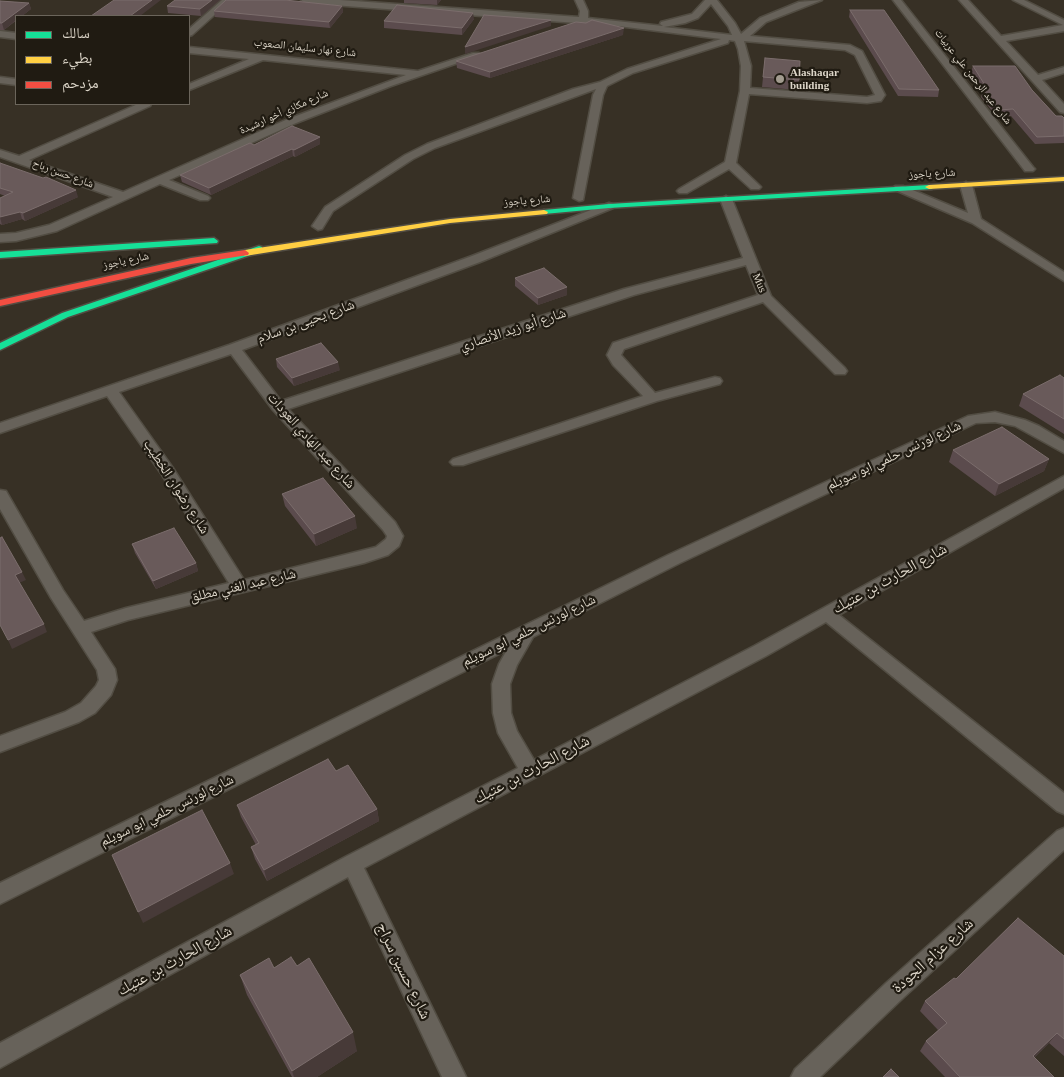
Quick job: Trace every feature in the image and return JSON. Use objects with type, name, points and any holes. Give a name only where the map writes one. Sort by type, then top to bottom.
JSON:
[{"type":"main road","name":"شارع ياجوز","points":[[440,211],[579,198],[1034,169]]},
{"type":"main road","name":"شارع ياجوز","points":[[0,303],[122,275],[259,249],[450,221],[609,206],[1064,179]]},
{"type":"main road","points":[[313,226],[336,223]]},
{"type":"main road","name":"شارع ياجوز","points":[[0,255],[219,241],[130,259]]},
{"type":"main road","points":[[0,347],[65,315],[259,249]]},
{"type":"street","points":[[190,32],[227,0]]},
{"type":"street","points":[[305,0],[746,35],[763,20],[802,4],[818,0]]},
{"type":"street","points":[[579,0],[584,11],[583,21]]},
{"type":"street","points":[[647,26],[682,21],[694,16],[711,0],[736,34],[743,49],[746,66],[745,91],[730,164],[683,191]]},
{"type":"street","name":"شارع عبد الرحمن علي عربيات","points":[[897,0],[1034,169]]},
{"type":"street","points":[[963,0],[1064,110]]},
{"type":"street","points":[[1017,0],[1064,23]]},
{"type":"street","points":[[556,30],[583,21]]},
{"type":"street","points":[[647,26],[713,36],[736,34],[852,48],[859,53],[880,95],[877,99],[867,100],[745,91]]},
{"type":"street","points":[[1000,39],[1064,28]]},
{"type":"street","points":[[2,36],[15,36]]},
{"type":"street","points":[[713,36],[743,49]]},
{"type":"street","points":[[313,226],[329,208],[367,183],[424,150],[560,98],[603,84],[630,71],[725,41]]},
{"type":"street","name":"شارع نهار سليمان الصعوب","points":[[190,50],[264,56],[418,74]]},
{"type":"street","name":"شارع مكازي أخو ارشيدة","points":[[0,238],[16,237],[53,228],[162,181],[292,121],[418,74],[482,53]]},
{"type":"street","points":[[190,87],[264,56]]},
{"type":"street","points":[[1036,79],[1064,70]]},
{"type":"street","points":[[0,80],[15,82]]},
{"type":"street","points":[[579,198],[598,95],[603,84]]},
{"type":"street","points":[[21,159],[143,105]]},
{"type":"street","name":"شارع حسن رباح","points":[[0,153],[125,197]]},
{"type":"street","points":[[730,164],[755,187]]},
{"type":"street","points":[[162,181],[204,198]]},
{"type":"street","points":[[966,185],[976,221]]},
{"type":"street","points":[[899,188],[976,221],[1064,278]]},
{"type":"street","name":"Mus","points":[[726,199],[765,297],[840,371]]},
{"type":"street","name":"شارع يحيى بن سلام","points":[[0,428],[234,348],[476,259],[609,206]]},
{"type":"street","name":"شارع أبو زيد الأنصاري","points":[[278,407],[629,292],[750,260]]},
{"type":"street","points":[[652,398],[618,362],[614,355],[618,346],[765,297]]},
{"type":"street","name":"شارع عبد الهادي العودات","points":[[234,348],[278,407],[392,531]]},
{"type":"street","points":[[458,462],[652,398],[715,381]]},
{"type":"street","name":"شارع رضوان الخطيب","points":[[110,390],[168,472],[239,586]]},
{"type":"street","name":"شارع لورنس حلمي ابو سويلم","points":[[0,894],[674,560],[973,419],[995,417],[1020,423],[1034,429],[1064,448]]},
{"type":"street","name":"شارع الحارث بن عتيك","points":[[0,1056],[352,864],[826,614],[1064,481]]},
{"type":"street","points":[[0,495],[57,594],[106,669],[108,680],[104,690],[88,708],[72,717],[0,744]]},
{"type":"street","name":"شارع عبد الغني مطلق","points":[[80,629],[126,614],[364,557],[393,542],[394,536],[392,531]]},
{"type":"street","points":[[826,614],[1064,805]]},
{"type":"street","points":[[526,633],[508,664],[501,684],[502,713],[508,734],[530,771]]},
{"type":"street","name":"شارع عزام الجودة","points":[[803,1077],[894,991],[1064,837]]},
{"type":"street","name":"شارع حسين سراج","points":[[352,864],[454,1077]]},
{"type":"building","points":[[114,0],[152,0],[131,15],[92,15]]},
{"type":"building","points":[[175,0],[212,0],[200,9],[167,6]]},
{"type":"building","points":[[226,0],[285,0],[342,6],[329,22],[214,11]]},
{"type":"building","points":[[0,1],[29,3],[0,23]]},
{"type":"building","points":[[397,5],[473,13],[462,28],[384,21]]},
{"type":"building","points":[[850,10],[884,10],[939,90],[899,89]]},
{"type":"building","points":[[484,15],[551,20],[465,47]]},
{"type":"building","points":[[592,20],[624,28],[490,72],[456,61],[576,22],[586,23]]},
{"type":"building","points":[[765,58],[800,61],[799,80],[763,77]]},
{"type":"building","points":[[973,66],[1015,66],[1032,90],[1056,116],[1064,118],[1064,136],[1037,137],[1013,109],[999,110],[983,90],[988,90]]},
{"type":"building","points":[[292,126],[320,137],[209,188],[180,175],[250,143],[254,145]]},
{"type":"building","points":[[0,163],[43,178],[46,177],[76,190],[23,213],[0,217],[0,198],[13,192],[0,188]]},
{"type":"building","points":[[544,268],[567,287],[538,298],[515,278]]},
{"type":"building","points":[[321,343],[338,362],[292,378],[276,359]]},
{"type":"building","points":[[1060,375],[1064,378],[1064,419],[1023,394]]},
{"type":"building","points":[[1002,427],[1049,459],[999,484],[953,450]]},
{"type":"building","points":[[323,478],[355,516],[314,534],[282,494]]},
{"type":"building","points":[[174,528],[196,563],[153,581],[132,544]]},
{"type":"building","points":[[2,537],[22,572],[15,575],[44,624],[8,640],[0,625],[0,538]]},
{"type":"building","points":[[328,759],[336,771],[348,765],[377,809],[264,870],[251,847],[259,843],[237,805]]},
{"type":"building","points":[[202,810],[230,863],[138,912],[112,855]]},
{"type":"building","points":[[1018,918],[1064,956],[1064,1039],[1057,1033],[1033,1056],[1054,1077],[960,1077],[926,1041],[947,1023],[925,1001],[954,978],[956,979]]},
{"type":"building","points":[[291,957],[297,966],[309,958],[353,1032],[292,1071],[240,975],[269,958],[274,968]]},
{"type":"building","points":[[891,1069],[899,1077],[883,1077]]},
{"type":"traffic: fast","points":[[544,212],[609,206],[929,187]]},
{"type":"traffic: fast","points":[[0,255],[214,241]]},
{"type":"traffic: fast","points":[[0,347],[65,315],[259,249]]},
{"type":"traffic: slow","points":[[929,187],[1064,179]]},
{"type":"traffic: slow","points":[[245,253],[450,221],[544,212]]},
{"type":"traffic: jam","points":[[0,303],[191,261],[245,253]]},
{"type":"place","name":"Alashaqar building","points":[[780,79]]}]
